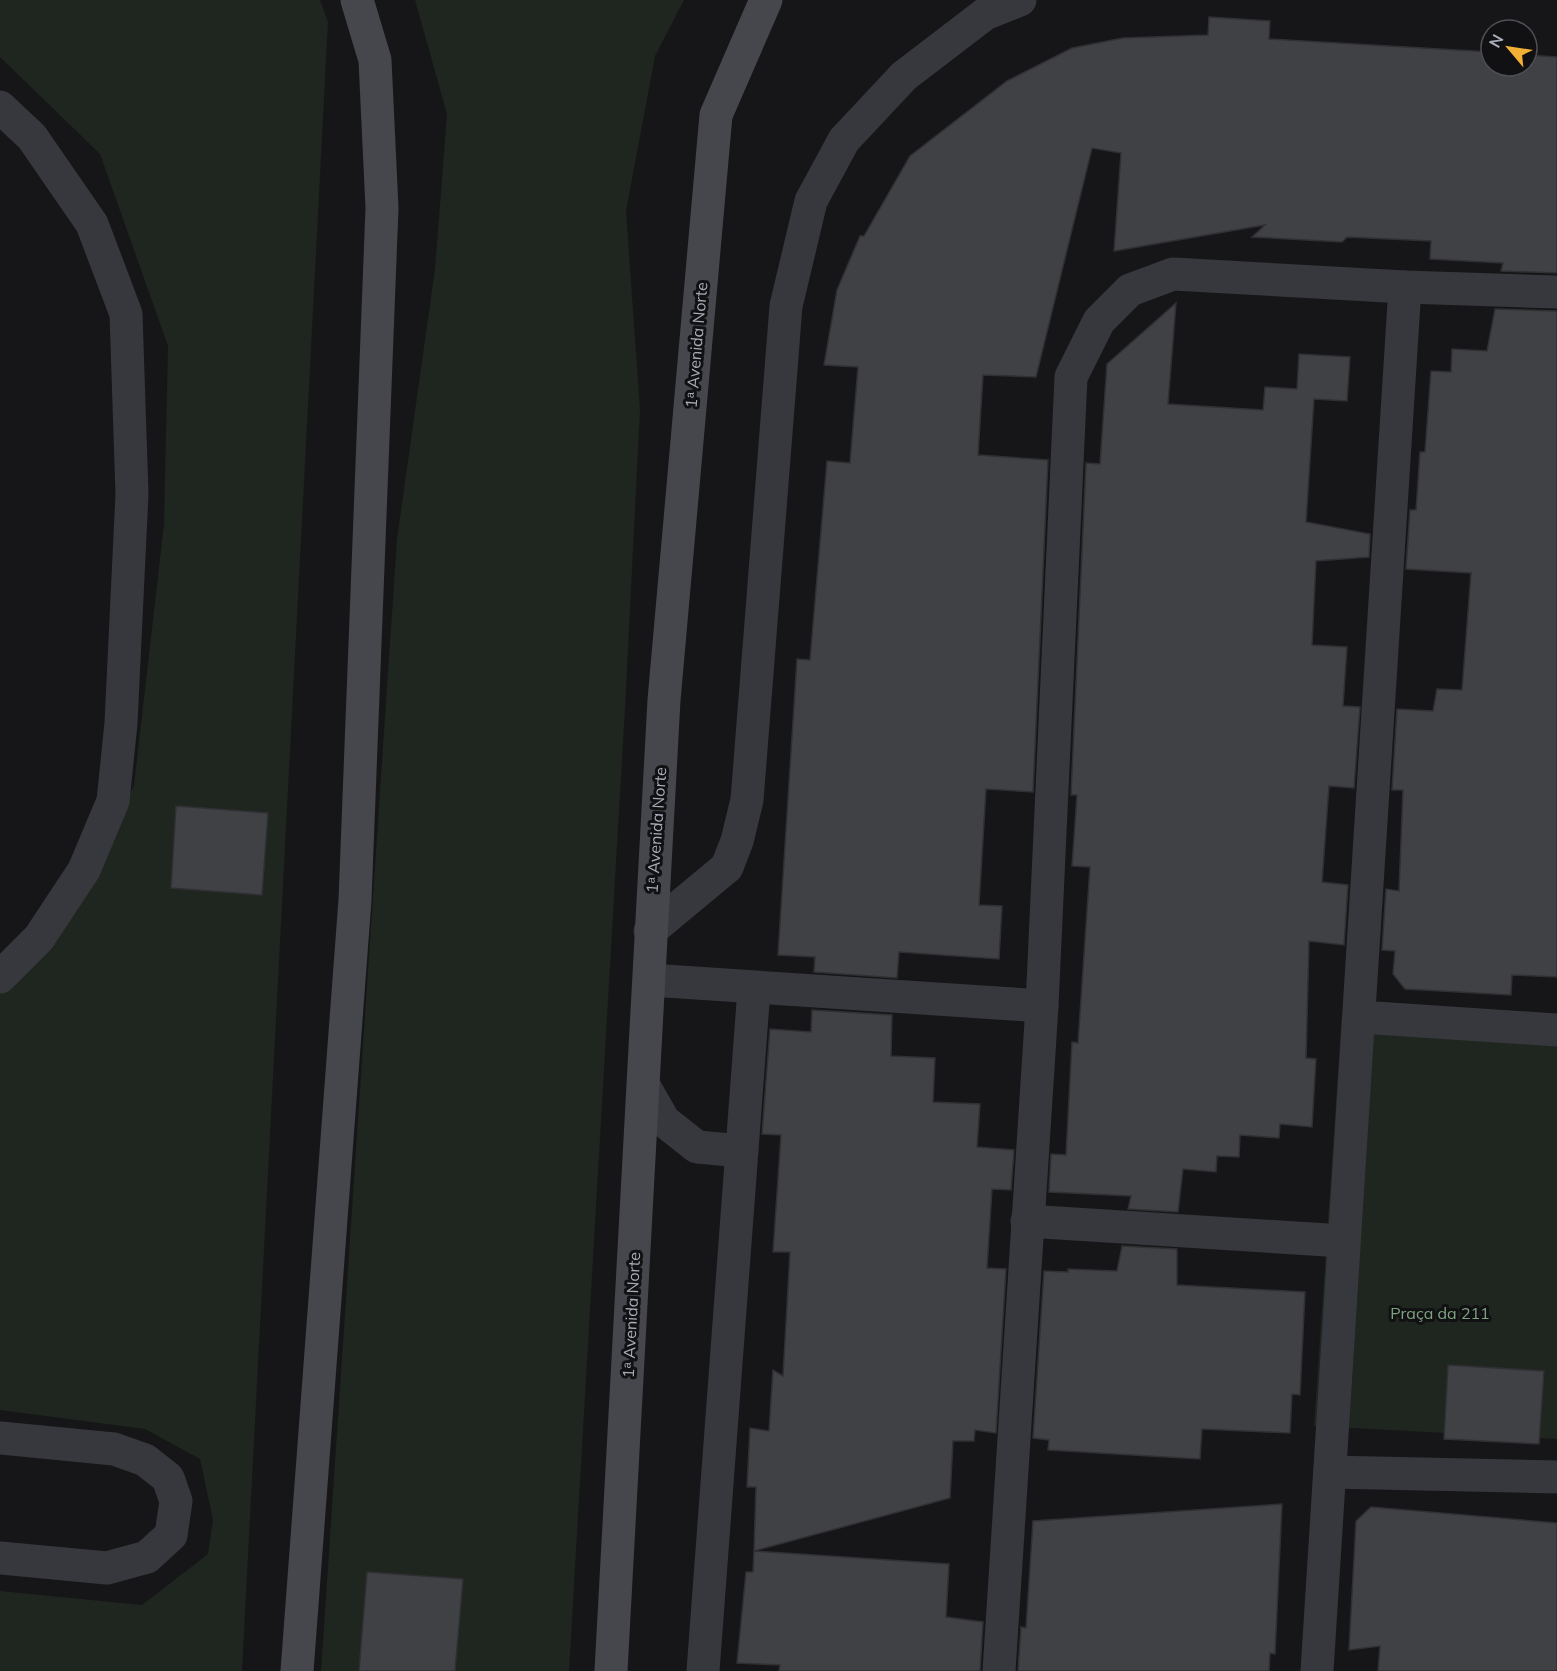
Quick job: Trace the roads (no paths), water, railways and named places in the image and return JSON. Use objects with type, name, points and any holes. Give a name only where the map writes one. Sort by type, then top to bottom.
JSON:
[{"type":"main road","points":[[297,1671],[355,900],[382,208],[375,60],[357,0]]},
{"type":"main road","name":"1ᵃ Avenida Norte","points":[[610,1671],[664,700],[717,115],[766,0]]},
{"type":"street","points":[[650,931],[727,867],[737,841],[747,800],[786,306],[811,201],[844,140],[904,76],[985,14],[1020,0]]},
{"type":"street","points":[[0,107],[32,137],[92,224],[126,314],[132,494],[121,723],[113,801],[84,870],[39,938],[0,976]]},
{"type":"street","points":[[999,1671],[1042,1006],[1071,377],[1099,321],[1130,290],[1173,274],[1405,287],[1557,292]]},
{"type":"street","points":[[1317,1671],[1405,287]]},
{"type":"street","points":[[650,980],[754,989],[1042,1006]]},
{"type":"street","points":[[704,1671],[754,989]]},
{"type":"street","points":[[1360,1017],[1557,1030]]},
{"type":"street","points":[[644,1086],[664,1121],[698,1148],[742,1151]]},
{"type":"street","points":[[1027,1221],[1343,1241]]},
{"type":"street","points":[[0,1438],[114,1449],[145,1460],[168,1478],[176,1501],[171,1535],[147,1557],[107,1568],[0,1558]]},
{"type":"street","points":[[1330,1472],[1557,1477]]},
{"type":"park label","name":"Praça da 211","points":[[1440,1313]]}]
